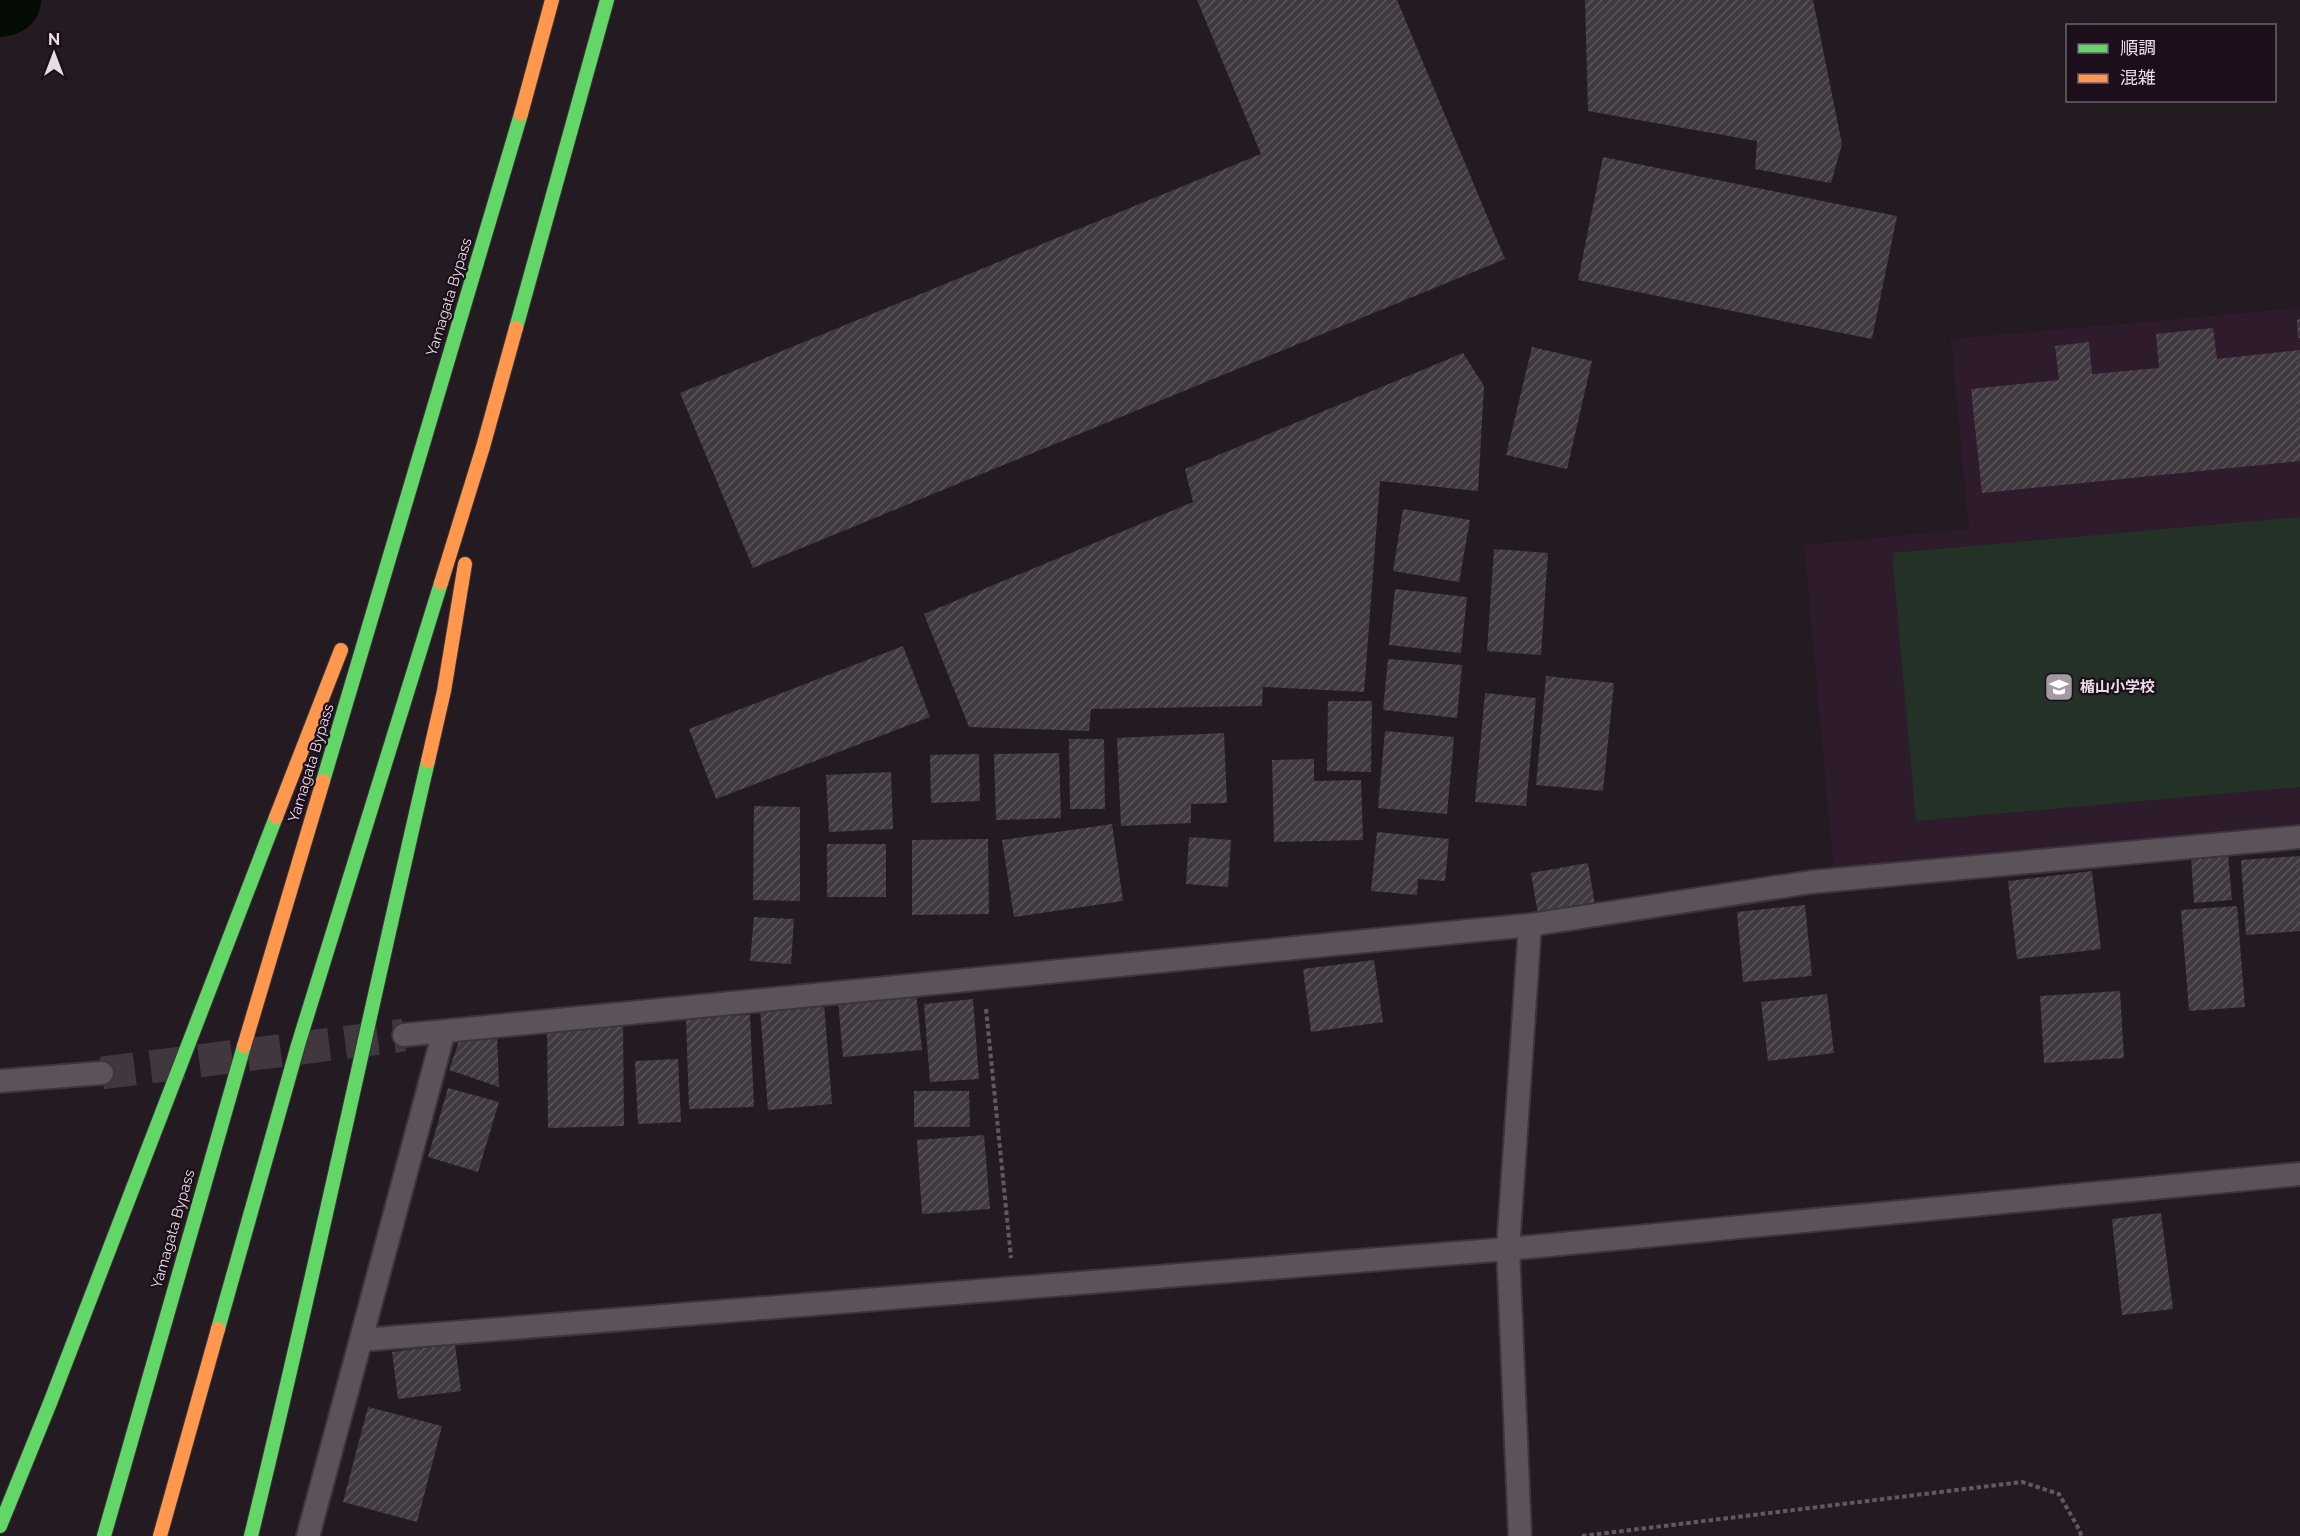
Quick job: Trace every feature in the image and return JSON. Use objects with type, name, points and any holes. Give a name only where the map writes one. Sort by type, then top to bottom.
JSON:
[{"type":"highway","name":"Yamagata Bypass","points":[[104,1536],[232,1087],[527,94],[552,0]]},
{"type":"highway","points":[[160,1536],[298,1045],[483,447],[607,0]]},
{"type":"highway","points":[[364,593],[424,439]]},
{"type":"highway","points":[[250,1536],[279,1421],[371,1005],[444,691],[483,447]]},
{"type":"highway","points":[[0,1526],[63,1370],[346,637]]},
{"type":"lane","points":[[404,1035],[1530,925],[1811,882],[2300,837]]},
{"type":"lane","points":[[1520,1536],[1509,1249],[1530,925]]},
{"type":"lane","points":[[308,1536],[444,1031]]},
{"type":"lane","points":[[0,1081],[102,1073]]},
{"type":"lane","points":[[361,1340],[1509,1249],[2300,1174]]},
{"type":"path","points":[[983,978],[1014,1288]]},
{"type":"path","points":[[1582,1536],[2022,1482],[2059,1494],[2081,1536]]},
{"type":"shaded area","name":"楯山小学校","points":[[2300,308],[2300,829],[1834,872],[1804,545],[1969,529],[1951,339]]},
{"type":"green space","points":[[2300,517],[2300,787],[1916,821],[1892,553]]},
{"type":"building","points":[[1197,0],[1397,0],[1505,259],[753,568],[680,393],[1261,154]]},
{"type":"building","points":[[1585,0],[1813,0],[1842,144],[1831,183],[1755,169],[1757,141],[1588,111]]},
{"type":"building","points":[[1603,157],[1897,216],[1872,339],[1578,280]]},
{"type":"building","points":[[2300,319],[2300,338],[2298,338],[2297,320]]},
{"type":"building","points":[[2213,328],[2217,359],[2300,350],[2300,461],[1982,493],[1971,389],[2059,380],[2055,346],[2089,342],[2092,374],[2159,368],[2156,334]]},
{"type":"building","points":[[1532,347],[1592,361],[1567,469],[1506,455]]},
{"type":"building","points":[[1463,353],[1484,386],[1478,491],[1380,481],[1364,692],[1263,687],[1262,706],[1091,709],[1089,731],[969,727],[924,614],[1193,502],[1185,469]]},
{"type":"building","points":[[1403,509],[1470,520],[1459,582],[1393,571]]},
{"type":"building","points":[[1494,549],[1548,553],[1541,655],[1487,651]]},
{"type":"building","points":[[1395,589],[1467,597],[1461,653],[1389,645]]},
{"type":"building","points":[[903,646],[930,717],[716,799],[689,729]]},
{"type":"building","points":[[1388,659],[1462,665],[1457,718],[1383,710]]},
{"type":"building","points":[[1546,676],[1614,683],[1603,791],[1536,785]]},
{"type":"building","points":[[1485,693],[1536,698],[1526,806],[1475,802]]},
{"type":"building","points":[[1328,701],[1372,701],[1371,772],[1327,771]]},
{"type":"building","points":[[1385,731],[1454,737],[1447,814],[1378,808]]},
{"type":"building","points":[[1224,733],[1227,803],[1191,804],[1191,823],[1121,826],[1117,738]]},
{"type":"building","points":[[1069,739],[1104,739],[1105,809],[1070,809]]},
{"type":"building","points":[[1059,753],[1061,818],[996,820],[994,754]]},
{"type":"building","points":[[979,754],[980,801],[931,803],[930,755]]},
{"type":"building","points":[[1314,759],[1314,781],[1361,780],[1363,840],[1274,842],[1272,760]]},
{"type":"building","points":[[891,772],[893,829],[829,832],[826,775]]},
{"type":"building","points":[[754,806],[800,807],[800,901],[753,900]]},
{"type":"building","points":[[1112,824],[1123,901],[1014,917],[1002,840]]},
{"type":"building","points":[[1377,832],[1449,839],[1445,881],[1418,879],[1417,895],[1371,891]]},
{"type":"building","points":[[1189,837],[1231,840],[1228,887],[1186,884]]},
{"type":"building","points":[[988,839],[989,914],[912,915],[912,840]]},
{"type":"building","points":[[827,844],[886,844],[886,897],[827,897]]},
{"type":"building","points":[[2228,854],[2232,900],[2194,903],[2191,857]]},
{"type":"building","points":[[2300,856],[2300,931],[2246,935],[2241,860]]},
{"type":"building","points":[[1588,863],[1595,905],[1538,915],[1531,873]]},
{"type":"building","points":[[2092,871],[2101,949],[2017,959],[2008,881]]},
{"type":"building","points":[[1805,905],[1812,976],[1743,982],[1737,912]]},
{"type":"building","points":[[2237,906],[2245,1007],[2189,1011],[2181,910]]},
{"type":"building","points":[[754,917],[794,919],[791,964],[750,961]]},
{"type":"building","points":[[1374,960],[1383,1022],[1311,1032],[1303,969]]},
{"type":"building","points":[[2120,991],[2124,1058],[2044,1063],[2040,996]]},
{"type":"building","points":[[916,992],[922,1050],[843,1057],[838,1000]]},
{"type":"building","points":[[1827,994],[1834,1053],[1768,1061],[1761,1002]]},
{"type":"building","points":[[973,999],[979,1079],[930,1082],[924,1004]]},
{"type":"building","points":[[824,1004],[832,1104],[768,1110],[760,1009]]},
{"type":"building","points":[[750,1015],[754,1107],[689,1109],[686,1017]]},
{"type":"building","points":[[623,1025],[624,1126],[548,1128],[547,1027]]},
{"type":"building","points":[[497,1033],[499,1087],[449,1070],[461,1035]]},
{"type":"building","points":[[678,1059],[681,1122],[638,1124],[635,1061]]},
{"type":"building","points":[[448,1088],[499,1102],[478,1172],[428,1157]]},
{"type":"building","points":[[914,1091],[969,1091],[970,1127],[914,1127]]},
{"type":"building","points":[[984,1135],[990,1209],[922,1214],[917,1140]]},
{"type":"building","points":[[2161,1213],[2173,1309],[2122,1315],[2112,1219]]},
{"type":"building","points":[[455,1344],[461,1391],[398,1399],[392,1352]]},
{"type":"building","points":[[368,1407],[442,1426],[417,1522],[343,1502]]},
{"type":"waterway","points":[[0,2],[6,0]]},
{"type":"tunnel","points":[[102,1073],[404,1035]]},
{"type":"traffic: fast","points":[[516,328],[607,0]]},
{"type":"traffic: fast","points":[[323,781],[521,114]]},
{"type":"traffic: fast","points":[[218,1329],[298,1045],[441,583]]},
{"type":"traffic: fast","points":[[251,1536],[297,1343],[428,761]]},
{"type":"traffic: fast","points":[[0,1526],[50,1403],[276,817]]},
{"type":"traffic: fast","points":[[104,1536],[244,1046]]},
{"type":"traffic: slow","points":[[521,114],[552,0]]},
{"type":"traffic: slow","points":[[441,583],[483,447],[516,328]]},
{"type":"traffic: slow","points":[[428,761],[444,691],[465,564]]},
{"type":"traffic: slow","points":[[276,817],[341,650]]},
{"type":"traffic: slow","points":[[244,1046],[323,781]]},
{"type":"traffic: slow","points":[[160,1536],[218,1329]]},
{"type":"place","name":"楯山小学校","points":[[2059,687]]}]
